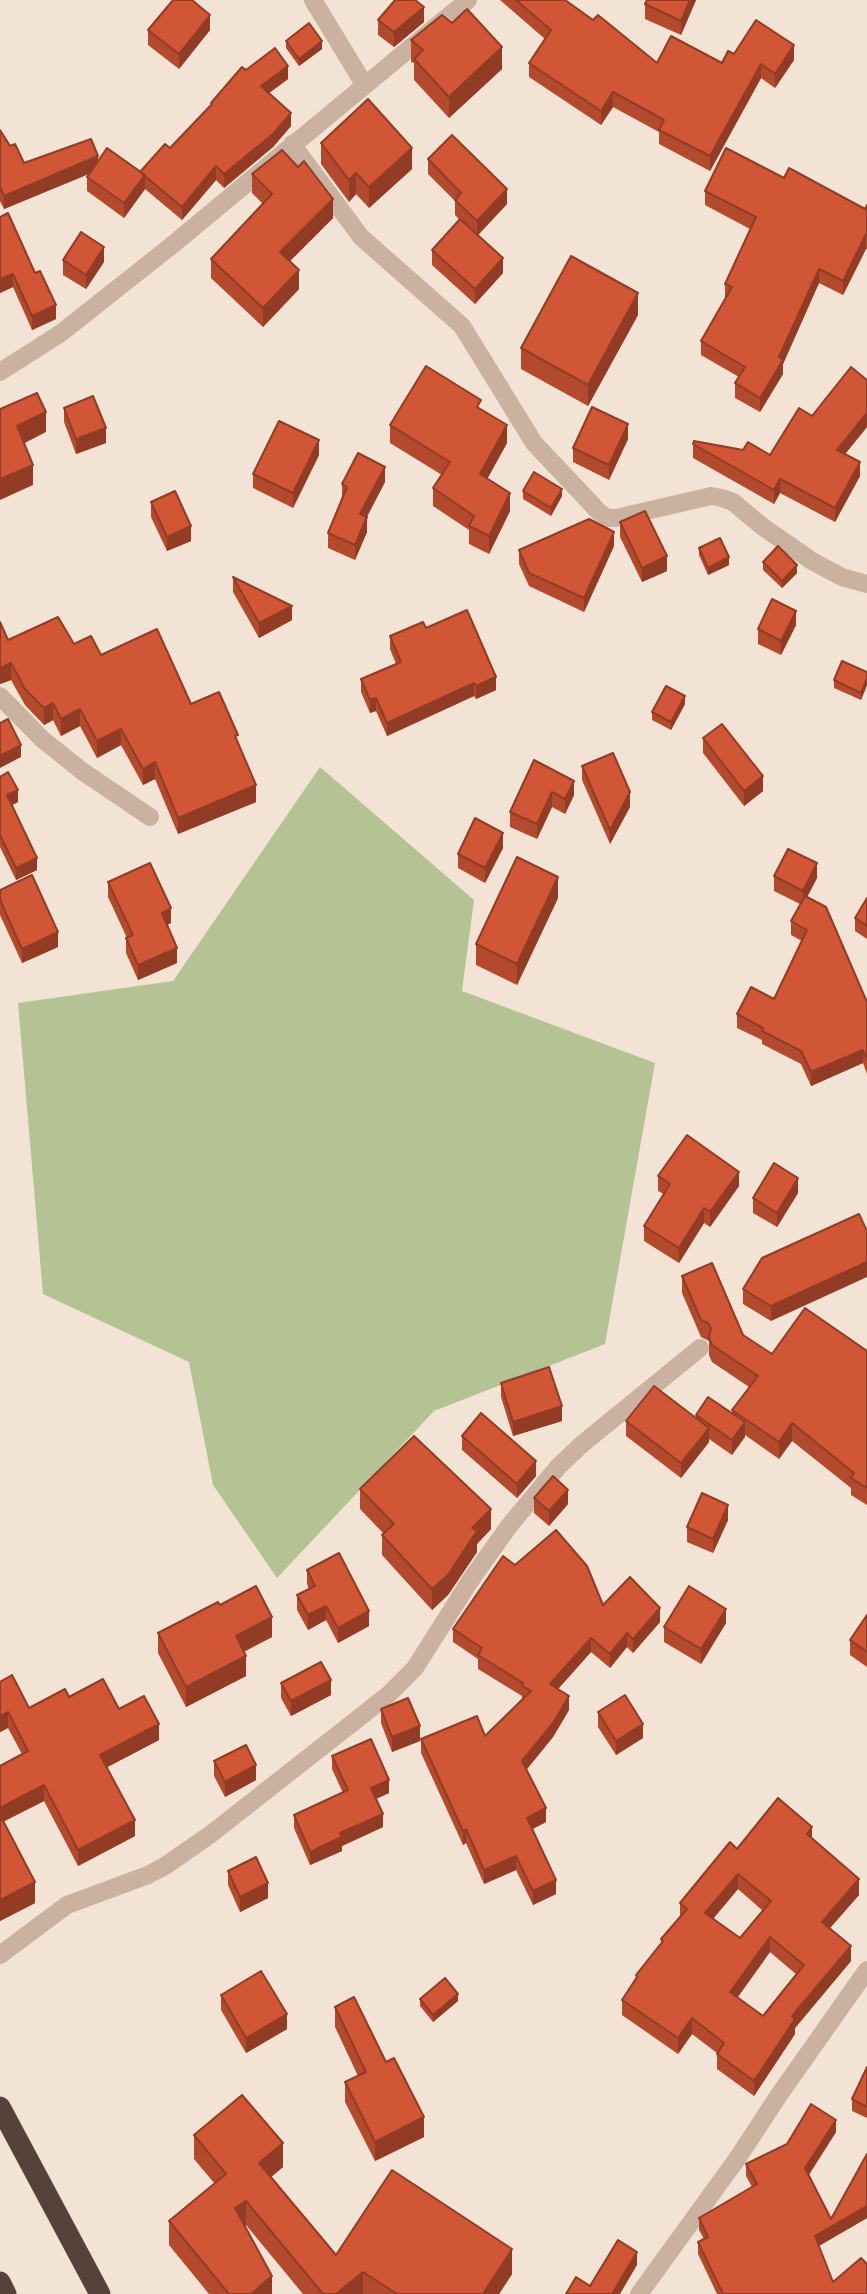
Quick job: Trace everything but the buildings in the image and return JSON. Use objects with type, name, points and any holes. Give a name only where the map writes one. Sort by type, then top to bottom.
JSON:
[{"type":"highway","points":[[0,2107],[100,2294]]},
{"type":"highway","points":[[0,2282],[6,2294]]},
{"type":"street","points":[[313,0],[364,84]]},
{"type":"street","points":[[0,372],[61,333],[171,246],[468,0]]},
{"type":"street","points":[[292,144],[361,237],[462,326],[534,443],[600,513],[607,518],[616,519],[711,496],[722,498],[733,502],[812,561],[842,577],[867,584]]},
{"type":"street","points":[[0,696],[42,739],[82,771],[150,817]]},
{"type":"street","points":[[0,1955],[67,1905],[165,1866],[211,1834],[388,1695],[415,1668],[501,1537],[558,1466],[700,1348]]},
{"type":"street","points":[[639,2294],[737,2159],[867,1970]]},
{"type":"green space","points":[[320,767],[474,900],[462,991],[655,1063],[605,1344],[434,1411],[277,1578],[213,1485],[189,1362],[43,1294],[18,1003],[173,981]]}]
